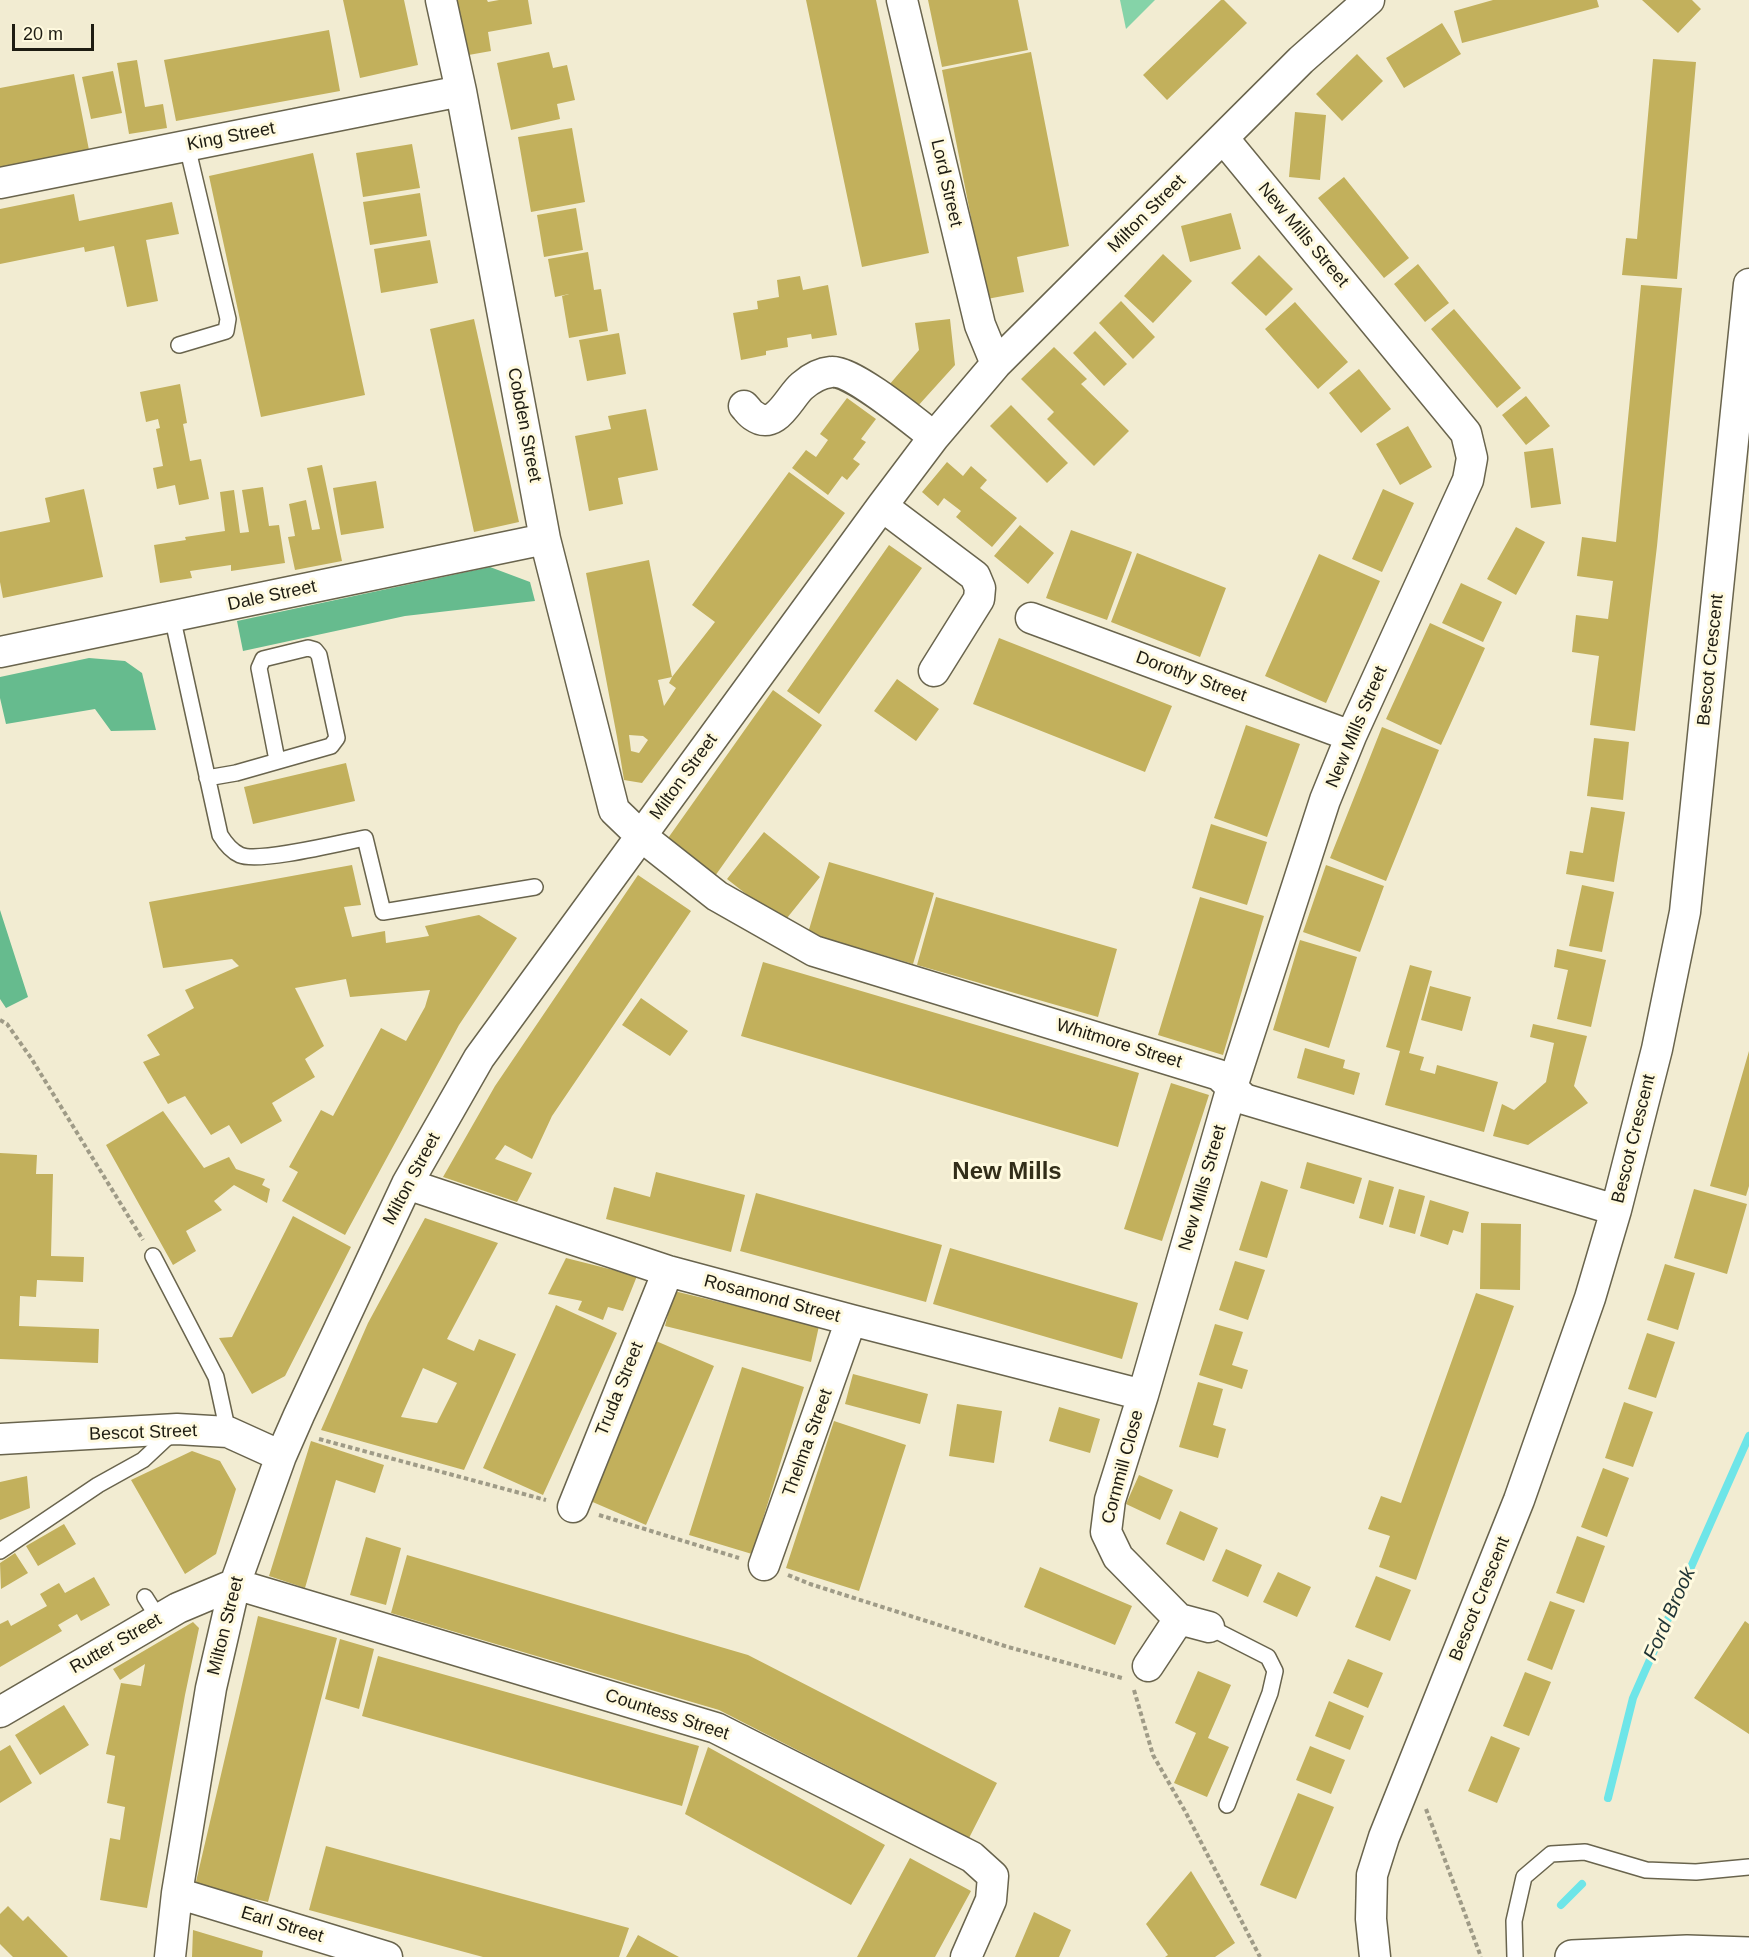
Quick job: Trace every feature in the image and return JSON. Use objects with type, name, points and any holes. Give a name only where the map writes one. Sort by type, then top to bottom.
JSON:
[{"type":"street","name":"Cobden Street","points":[[441,0],[461,91],[545,539],[614,810],[641,836]]},
{"type":"street","name":"Lord Street","points":[[903,0],[980,325],[996,364]]},
{"type":"street","name":"Milton Street","points":[[170,1957],[177,1893],[211,1688],[235,1584],[286,1444],[407,1184],[479,1058],[934,437],[996,364],[1301,60],[1367,1]]},
{"type":"street","name":"King Street","points":[[0,183],[461,91]]},
{"type":"street","name":"New Mills Street","points":[[1143,1395],[1232,1087],[1325,800],[1351,736],[1468,480],[1472,458],[1466,433],[1223,138]]},
{"type":"street","name":"Bescot Crescent","points":[[1375,1957],[1371,1919],[1372,1875],[1384,1837],[1519,1500],[1590,1298],[1616,1210],[1657,1049],[1686,912],[1749,284]]},
{"type":"street","points":[[744,406],[754,417],[766,420],[779,415],[801,387],[815,376],[832,371],[850,376],[934,437]]},
{"type":"street","points":[[882,506],[975,576],[980,588],[979,599],[933,671]]},
{"type":"street","name":"Dale Street","points":[[0,652],[545,539]]},
{"type":"street","name":"Dorothy Street","points":[[1031,618],[1351,736]]},
{"type":"street","name":"Whitmore Street","points":[[641,836],[717,896],[814,951],[1218,1075],[1244,1099],[1616,1210]]},
{"type":"street","name":"Rosamond Street","points":[[407,1184],[668,1271],[1143,1395]]},
{"type":"street","name":"Truda Street","points":[[573,1508],[668,1271]]},
{"type":"street","name":"Thelma Street","points":[[764,1565],[851,1320]]},
{"type":"street","name":"Cornmill Close","points":[[1143,1395],[1110,1500],[1106,1532],[1118,1557],[1179,1619]]},
{"type":"street","name":"Bescot Street","points":[[0,1439],[177,1429],[228,1432],[286,1444]]},
{"type":"street","name":"Rutter Street","points":[[0,1712],[152,1608],[178,1608],[235,1584]]},
{"type":"street","name":"Countess Street","points":[[235,1584],[716,1728],[972,1857],[993,1876],[991,1900],[966,1957]]},
{"type":"street","points":[[1148,1666],[1179,1619],[1209,1627]]},
{"type":"street","name":"Earl Street","points":[[177,1893],[387,1957]]},
{"type":"street","points":[[1572,1957],[1687,1952],[1747,1954]]},
{"type":"lane","points":[[179,345],[226,331],[228,319],[187,146]]},
{"type":"lane","points":[[172,616],[220,835],[225,844],[240,855],[262,858],[365,838],[383,912],[535,887]]},
{"type":"lane","points":[[207,778],[236,772],[331,746],[337,738],[319,655],[315,650],[308,648],[263,659],[260,663],[259,668],[277,760]]},
{"type":"lane","points":[[153,1256],[216,1377],[228,1432]]},
{"type":"lane","points":[[0,1551],[88,1498],[142,1460],[177,1429]]},
{"type":"lane","points":[[1209,1627],[1268,1656],[1275,1671],[1270,1693],[1227,1805]]},
{"type":"lane","points":[[1515,1957],[1514,1921],[1524,1877],[1551,1854],[1585,1852],[1646,1870],[1696,1872],[1749,1867]]},
{"type":"path","points":[[0,1020],[7,1024],[30,1058],[153,1256]]},
{"type":"path","points":[[286,1444],[573,1508],[764,1565],[821,1587],[997,1644],[1131,1680],[1153,1755],[1185,1811],[1260,1957]]},
{"type":"path","points":[[1412,1769],[1481,1957]]},
{"type":"green space","points":[[1120,0],[1155,0],[1126,29]]},
{"type":"green space","points":[[490,567],[530,582],[535,601],[405,616],[243,651],[237,621]]},
{"type":"green space","points":[[89,658],[125,661],[142,673],[156,730],[111,731],[95,709],[6,724],[0,698],[0,677]]},
{"type":"green space","points":[[0,910],[28,997],[6,1008],[0,999]]},
{"type":"building","points":[[343,0],[404,0],[418,65],[360,78]]},
{"type":"building","points":[[452,0],[487,0],[488,2],[528,0],[532,24],[488,32],[491,51],[463,56]]},
{"type":"building","points":[[806,0],[876,0],[929,253],[862,267]]},
{"type":"building","points":[[928,0],[1018,0],[1028,50],[942,67]]},
{"type":"building","points":[[1221,0],[1224,0],[1247,23],[1167,100],[1143,75]]},
{"type":"building","points":[[1493,0],[1597,0],[1599,7],[1462,43],[1454,11]]},
{"type":"building","points":[[1642,0],[1692,0],[1701,9],[1678,33]]},
{"type":"building","points":[[1442,23],[1461,54],[1404,88],[1386,58]]},
{"type":"building","points":[[329,30],[340,91],[176,121],[164,60]]},
{"type":"building","points":[[549,52],[553,68],[567,65],[575,100],[557,104],[560,119],[511,130],[497,63]]},
{"type":"building","points":[[1031,52],[1069,246],[1017,257],[1024,292],[987,299],[942,70]]},
{"type":"building","points":[[1357,54],[1383,81],[1342,121],[1316,94]]},
{"type":"building","points":[[1653,59],[1696,62],[1677,279],[1622,275],[1626,238],[1637,239]]},
{"type":"building","points":[[137,60],[145,107],[163,104],[167,128],[129,134],[117,63]]},
{"type":"building","points":[[113,71],[122,113],[91,119],[82,77]]},
{"type":"building","points":[[74,74],[89,150],[0,167],[0,88]]},
{"type":"building","points":[[1295,112],[1326,115],[1320,180],[1289,177]]},
{"type":"building","points":[[572,128],[585,202],[531,212],[518,137]]},
{"type":"building","points":[[412,144],[420,188],[363,197],[356,153]]},
{"type":"building","points":[[313,153],[365,395],[261,417],[209,176]]},
{"type":"building","points":[[1344,177],[1409,258],[1384,278],[1318,198]]},
{"type":"building","points":[[420,193],[427,236],[370,245],[363,202]]},
{"type":"building","points":[[74,194],[79,221],[172,202],[179,234],[146,240],[158,301],[127,307],[114,246],[85,252],[84,247],[0,264],[0,209]]},
{"type":"building","points":[[576,208],[583,250],[544,257],[537,215]]},
{"type":"building","points":[[1231,213],[1241,249],[1190,262],[1181,226]]},
{"type":"building","points":[[430,240],[438,283],[381,293],[374,249]]},
{"type":"building","points":[[588,252],[594,290],[601,289],[608,331],[569,338],[562,296],[569,294],[555,297],[548,259]]},
{"type":"building","points":[[1163,254],[1192,281],[1153,323],[1124,296]]},
{"type":"building","points":[[1259,255],[1293,289],[1266,316],[1231,283]]},
{"type":"building","points":[[1418,264],[1449,303],[1425,322],[1394,284]]},
{"type":"building","points":[[800,276],[803,290],[828,285],[837,335],[812,339],[811,334],[787,338],[788,347],[766,351],[766,355],[741,360],[733,313],[758,309],[757,301],[779,297],[777,280]]},
{"type":"building","points":[[1641,285],[1682,288],[1657,546],[1635,731],[1590,725],[1599,656],[1572,652],[1576,615],[1608,619],[1613,581],[1577,576],[1582,537],[1616,542]]},
{"type":"building","points":[[1121,301],[1155,337],[1133,359],[1099,323]]},
{"type":"building","points":[[1295,302],[1348,362],[1318,389],[1265,329]]},
{"type":"building","points":[[1454,309],[1521,388],[1497,408],[1431,329]]},
{"type":"building","points":[[474,319],[519,522],[474,532],[430,329]]},
{"type":"building","points":[[950,319],[955,365],[917,407],[889,385],[919,350],[915,323]]},
{"type":"building","points":[[1095,331],[1127,364],[1104,386],[1073,353]]},
{"type":"building","points":[[619,333],[626,374],[587,381],[579,340]]},
{"type":"building","points":[[1054,347],[1087,379],[1081,384],[1129,431],[1094,466],[1047,419],[1054,412],[1021,379]]},
{"type":"building","points":[[1359,369],[1391,409],[1361,433],[1329,393]]},
{"type":"building","points":[[180,384],[187,423],[183,424],[190,461],[201,459],[209,499],[179,505],[175,485],[157,489],[153,468],[163,466],[156,429],[160,428],[158,419],[146,422],[140,392]]},
{"type":"building","points":[[1526,396],[1550,426],[1526,445],[1502,415]]},
{"type":"building","points":[[847,398],[876,419],[861,439],[866,442],[853,459],[860,464],[847,480],[842,476],[828,495],[792,468],[806,450],[816,457],[828,440],[820,434]]},
{"type":"building","points":[[1011,405],[1068,463],[1047,483],[990,426]]},
{"type":"building","points":[[646,409],[658,470],[618,478],[623,504],[589,511],[575,436],[611,429],[608,416]]},
{"type":"building","points":[[1408,426],[1432,467],[1400,485],[1376,444]]},
{"type":"building","points":[[1553,448],[1561,504],[1531,508],[1524,452]]},
{"type":"building","points":[[947,462],[963,476],[971,466],[987,480],[980,488],[1017,518],[992,547],[956,517],[961,511],[944,498],[938,506],[922,492]]},
{"type":"building","points":[[322,465],[342,561],[295,570],[288,537],[295,536],[289,504],[306,500],[312,530],[320,529],[307,468]]},
{"type":"building","points":[[789,472],[845,513],[642,783],[624,780],[586,573],[649,560],[672,677],[715,622],[692,605]],"holes":[[[672,677],[669,683],[676,688],[664,706],[658,680]],[[629,735],[643,736],[648,740],[639,753],[631,751]]]},
{"type":"building","points":[[376,481],[384,528],[341,535],[333,488]]},
{"type":"building","points":[[263,487],[269,526],[279,525],[285,563],[231,571],[231,565],[190,571],[192,578],[160,583],[154,545],[186,540],[185,537],[225,531],[220,492],[234,490],[240,533],[249,532],[242,490]]},
{"type":"building","points":[[84,489],[103,577],[3,598],[0,582],[0,532],[50,522],[45,498]]},
{"type":"building","points":[[1383,489],[1414,503],[1382,572],[1352,559]]},
{"type":"building","points":[[1020,525],[1054,553],[1028,584],[994,556]]},
{"type":"building","points":[[1516,527],[1545,542],[1516,595],[1487,579]]},
{"type":"building","points":[[1071,530],[1132,552],[1107,620],[1046,598]]},
{"type":"building","points":[[889,545],[922,568],[819,714],[787,691]]},
{"type":"building","points":[[1137,553],[1226,588],[1200,657],[1111,622]]},
{"type":"building","points":[[1319,554],[1380,581],[1326,703],[1265,676]]},
{"type":"building","points":[[1461,583],[1502,602],[1483,642],[1442,623]]},
{"type":"building","points":[[1430,623],[1485,648],[1441,745],[1386,719]]},
{"type":"building","points":[[999,638],[1172,706],[1145,772],[973,704]]},
{"type":"building","points":[[897,679],[939,709],[916,741],[874,711]]},
{"type":"building","points":[[773,690],[822,725],[715,876],[666,841]]},
{"type":"building","points":[[1246,725],[1300,744],[1267,837],[1214,818]]},
{"type":"building","points":[[1382,727],[1439,750],[1386,881],[1330,858]]},
{"type":"building","points":[[1594,738],[1629,742],[1623,800],[1587,796]]},
{"type":"building","points":[[346,763],[355,801],[253,824],[244,787]]},
{"type":"building","points":[[1591,807],[1625,812],[1614,882],[1566,874],[1570,851],[1583,853]]},
{"type":"building","points":[[1211,824],[1267,842],[1247,905],[1192,888]]},
{"type":"building","points":[[764,832],[820,877],[783,923],[727,879]]},
{"type":"building","points":[[829,862],[934,893],[913,964],[808,933]]},
{"type":"building","points":[[352,865],[361,905],[344,907],[352,937],[385,931],[386,943],[429,936],[425,926],[479,915],[517,938],[459,1025],[345,1235],[282,1201],[298,1172],[289,1167],[321,1110],[333,1116],[381,1028],[406,1041],[425,1007],[430,990],[350,997],[346,979],[295,988],[324,1046],[305,1059],[315,1077],[272,1103],[282,1121],[241,1144],[229,1125],[211,1135],[185,1096],[168,1104],[143,1062],[160,1055],[147,1035],[194,1008],[185,990],[239,966],[232,959],[163,968],[149,902]]},
{"type":"building","points":[[1326,865],[1384,886],[1360,952],[1303,932]]},
{"type":"building","points":[[638,875],[691,911],[552,1116],[532,1159],[505,1145],[495,1159],[532,1173],[517,1202],[443,1177],[495,1086]]},
{"type":"building","points":[[1582,885],[1614,892],[1602,952],[1569,946]]},
{"type":"building","points":[[936,897],[1117,949],[1098,1017],[917,965]]},
{"type":"building","points":[[1200,897],[1264,916],[1223,1055],[1158,1035]]},
{"type":"building","points":[[1300,940],[1357,957],[1329,1048],[1273,1030]]},
{"type":"building","points":[[1557,949],[1606,960],[1591,1027],[1557,1019],[1568,970],[1554,967]]},
{"type":"building","points":[[763,962],[1139,1073],[1118,1147],[741,1036]]},
{"type":"building","points":[[1410,965],[1432,971],[1409,1053],[1424,1057],[1420,1070],[1435,1074],[1437,1065],[1498,1082],[1484,1132],[1385,1105],[1400,1051],[1386,1047]]},
{"type":"building","points":[[1430,986],[1471,997],[1462,1031],[1421,1020]]},
{"type":"building","points":[[641,998],[688,1031],[670,1056],[622,1025]]},
{"type":"building","points":[[1533,1024],[1587,1036],[1574,1086],[1588,1103],[1528,1145],[1493,1136],[1502,1104],[1514,1110],[1546,1082],[1554,1043],[1530,1037]]},
{"type":"building","points":[[1305,1048],[1345,1060],[1343,1068],[1360,1073],[1354,1095],[1297,1078]]},
{"type":"building","points":[[1749,1051],[1749,1186],[1746,1196],[1710,1186]]},
{"type":"building","points":[[1171,1083],[1209,1095],[1162,1241],[1124,1229]]},
{"type":"building","points":[[163,1111],[204,1168],[229,1157],[236,1169],[265,1179],[262,1185],[270,1189],[267,1203],[234,1185],[214,1201],[222,1210],[186,1231],[196,1251],[173,1265],[106,1145]]},
{"type":"building","points":[[0,1153],[37,1155],[36,1174],[53,1174],[51,1256],[84,1257],[83,1282],[37,1280],[36,1297],[20,1296],[19,1326],[99,1329],[98,1363],[0,1359]]},
{"type":"building","points":[[1307,1162],[1362,1178],[1354,1204],[1300,1188]]},
{"type":"building","points":[[656,1172],[745,1195],[731,1252],[606,1219],[614,1187],[650,1197]]},
{"type":"building","points":[[1369,1180],[1394,1187],[1383,1225],[1359,1218]]},
{"type":"building","points":[[1261,1181],[1288,1190],[1267,1258],[1239,1250]]},
{"type":"building","points":[[1399,1189],[1425,1196],[1415,1234],[1389,1227]]},
{"type":"building","points":[[1694,1189],[1747,1204],[1727,1274],[1674,1258]]},
{"type":"building","points":[[756,1193],[942,1245],[926,1302],[740,1251]]},
{"type":"building","points":[[1430,1200],[1469,1212],[1463,1233],[1453,1230],[1448,1245],[1420,1236]]},
{"type":"building","points":[[293,1216],[351,1247],[285,1376],[252,1394],[219,1338],[232,1337]]},
{"type":"building","points":[[425,1218],[498,1243],[447,1339],[474,1351],[479,1339],[516,1354],[464,1470],[321,1430],[368,1323]],"holes":[[[423,1368],[457,1383],[437,1423],[401,1417]]]},
{"type":"building","points":[[1481,1223],[1521,1224],[1520,1290],[1480,1289]]},
{"type":"building","points":[[950,1248],[1138,1303],[1122,1359],[933,1304]]},
{"type":"building","points":[[566,1258],[637,1276],[623,1311],[608,1307],[603,1320],[578,1310],[582,1301],[548,1294]]},
{"type":"building","points":[[1235,1261],[1265,1270],[1248,1320],[1219,1310]]},
{"type":"building","points":[[1665,1264],[1695,1273],[1678,1330],[1647,1320]]},
{"type":"building","points":[[674,1291],[819,1326],[811,1362],[665,1326]]},
{"type":"building","points":[[1476,1293],[1514,1306],[1416,1580],[1379,1567],[1390,1536],[1368,1529],[1381,1496],[1401,1503]]},
{"type":"building","points":[[556,1305],[617,1333],[543,1495],[483,1468]]},
{"type":"building","points":[[1215,1324],[1243,1332],[1232,1365],[1248,1370],[1242,1389],[1199,1375]]},
{"type":"building","points":[[1647,1333],[1675,1342],[1656,1398],[1628,1389]]},
{"type":"building","points":[[656,1341],[714,1366],[646,1525],[588,1500]]},
{"type":"building","points":[[742,1367],[804,1387],[752,1554],[689,1535]]},
{"type":"building","points":[[853,1374],[928,1394],[920,1424],[845,1404]]},
{"type":"building","points":[[1198,1382],[1223,1389],[1213,1425],[1226,1429],[1218,1458],[1179,1447]]},
{"type":"building","points":[[1624,1402],[1653,1412],[1633,1467],[1605,1458]]},
{"type":"building","points":[[957,1404],[1002,1411],[994,1463],[949,1456]]},
{"type":"building","points":[[1059,1407],[1100,1419],[1090,1453],[1049,1441]]},
{"type":"building","points":[[834,1421],[906,1445],[859,1591],[786,1568]]},
{"type":"building","points":[[311,1441],[384,1465],[375,1493],[336,1480],[305,1588],[269,1576]]},
{"type":"building","points":[[192,1451],[220,1461],[236,1489],[216,1554],[185,1574],[131,1480]]},
{"type":"building","points":[[1603,1468],[1629,1478],[1607,1537],[1581,1527]]},
{"type":"building","points":[[1139,1475],[1173,1490],[1160,1520],[1126,1504]]},
{"type":"building","points":[[27,1476],[30,1508],[0,1520],[0,1482]]},
{"type":"building","points":[[1180,1511],[1218,1528],[1204,1561],[1166,1544]]},
{"type":"building","points":[[64,1524],[76,1544],[38,1566],[26,1546]]},
{"type":"building","points":[[1577,1536],[1605,1546],[1584,1603],[1556,1593]]},
{"type":"building","points":[[366,1537],[401,1548],[386,1605],[350,1595]]},
{"type":"building","points":[[1226,1549],[1262,1565],[1248,1597],[1212,1581]]},
{"type":"building","points":[[15,1553],[28,1573],[1,1589],[0,1563]]},
{"type":"building","points":[[407,1555],[748,1655],[997,1783],[969,1838],[719,1710],[391,1613]]},
{"type":"building","points":[[1040,1567],[1132,1606],[1115,1645],[1024,1607]]},
{"type":"building","points":[[1278,1572],[1311,1587],[1297,1617],[1263,1602]]},
{"type":"building","points":[[1376,1576],[1411,1590],[1390,1641],[1355,1627]]},
{"type":"building","points":[[94,1577],[110,1605],[81,1621],[77,1614],[58,1625],[62,1631],[0,1667],[0,1624],[8,1620],[11,1626],[47,1606],[40,1594],[59,1583],[65,1593]]},
{"type":"building","points":[[1550,1601],[1575,1610],[1552,1670],[1527,1660]]},
{"type":"building","points":[[258,1616],[337,1638],[268,1902],[195,1886]]},
{"type":"building","points":[[1745,1621],[1749,1624],[1749,1734],[1694,1698]]},
{"type":"building","points":[[193,1622],[199,1628],[147,1908],[100,1900],[110,1838],[120,1840],[125,1807],[107,1803],[115,1756],[106,1754],[121,1683],[141,1686],[145,1664],[120,1680],[113,1669]]},
{"type":"building","points":[[340,1639],[374,1649],[359,1709],[325,1699]]},
{"type":"building","points":[[378,1656],[699,1746],[682,1806],[362,1716]]},
{"type":"building","points":[[1348,1659],[1383,1673],[1368,1708],[1333,1693]]},
{"type":"building","points":[[1198,1671],[1231,1685],[1208,1738],[1229,1747],[1207,1797],[1174,1783],[1196,1733],[1175,1723]]},
{"type":"building","points":[[1525,1672],[1551,1682],[1529,1736],[1503,1726]]},
{"type":"building","points":[[1329,1701],[1364,1716],[1350,1750],[1315,1736]]},
{"type":"building","points":[[64,1705],[89,1745],[40,1775],[15,1735]]},
{"type":"building","points":[[1491,1736],[1520,1748],[1497,1803],[1468,1791]]},
{"type":"building","points":[[10,1745],[32,1783],[0,1803],[0,1751]]},
{"type":"building","points":[[1310,1746],[1345,1760],[1331,1794],[1296,1780]]},
{"type":"building","points":[[708,1747],[885,1845],[851,1905],[685,1814]]},
{"type":"building","points":[[1298,1793],[1334,1807],[1296,1899],[1260,1885]]},
{"type":"building","points":[[326,1846],[629,1928],[619,1957],[483,1957],[309,1910]]},
{"type":"building","points":[[910,1858],[971,1891],[935,1957],[857,1957]]},
{"type":"building","points":[[1191,1871],[1235,1943],[1215,1957],[1165,1957],[1168,1955],[1146,1924]]},
{"type":"building","points":[[8,1906],[23,1921],[28,1916],[68,1957],[13,1957],[0,1944],[0,1914]]},
{"type":"building","points":[[1034,1912],[1071,1930],[1059,1957],[1015,1957]]},
{"type":"building","points":[[193,1930],[263,1951],[262,1957],[192,1957]]},
{"type":"building","points":[[638,1935],[679,1957],[626,1957]]},
{"type":"waterway","name":"Ford Brook","points":[[1608,1798],[1633,1698],[1749,1436]]},
{"type":"waterway","name":"Ford Brook","points":[[1561,1905],[1582,1884]]},
{"type":"district","name":"New Mills","points":[[1007,1172]]}]
